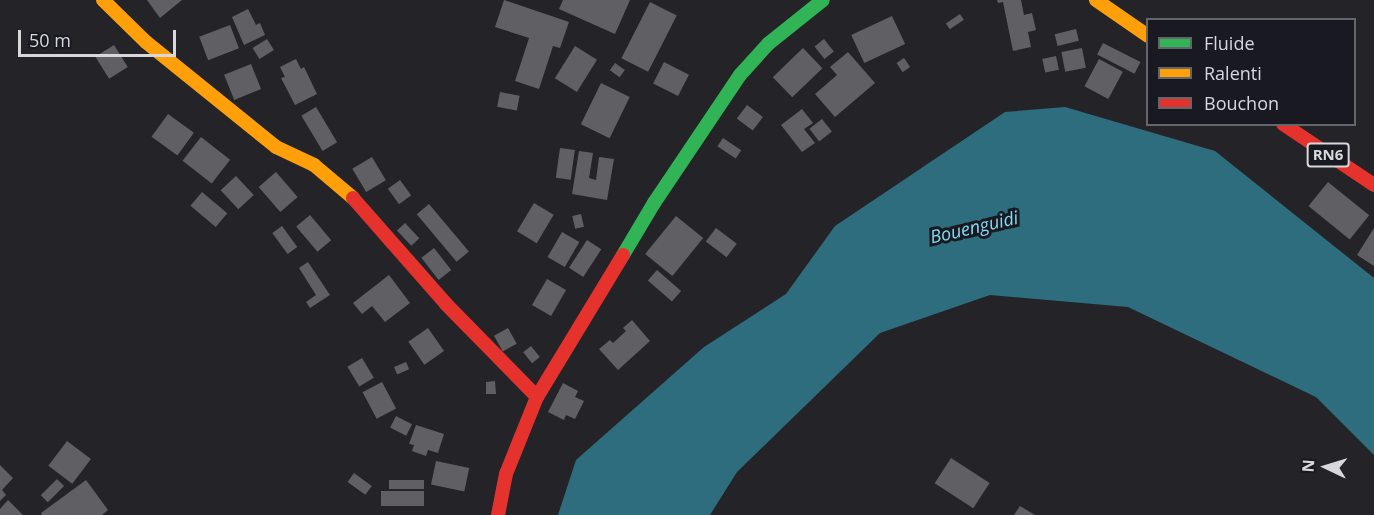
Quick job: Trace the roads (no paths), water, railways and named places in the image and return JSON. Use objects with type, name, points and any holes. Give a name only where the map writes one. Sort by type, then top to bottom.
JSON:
[{"type":"main road","points":[[103,0],[146,42],[276,147],[314,165],[338,183],[360,204],[447,304],[537,397]]},
{"type":"main road","points":[[498,515],[506,474],[537,397],[654,203],[740,75],[768,44],[823,0]]},
{"type":"main road","points":[[1096,0],[1146,35]]},
{"type":"main road","name":"RN6","points":[[1286,126],[1374,185]]},
{"type":"water","name":"Bouenguidi","points":[[1065,107],[1215,151],[1374,278],[1374,455],[1316,397],[1128,307],[990,295],[880,333],[737,472],[710,515],[558,515],[576,460],[704,347],[786,294],[835,226],[1005,112]]}]
